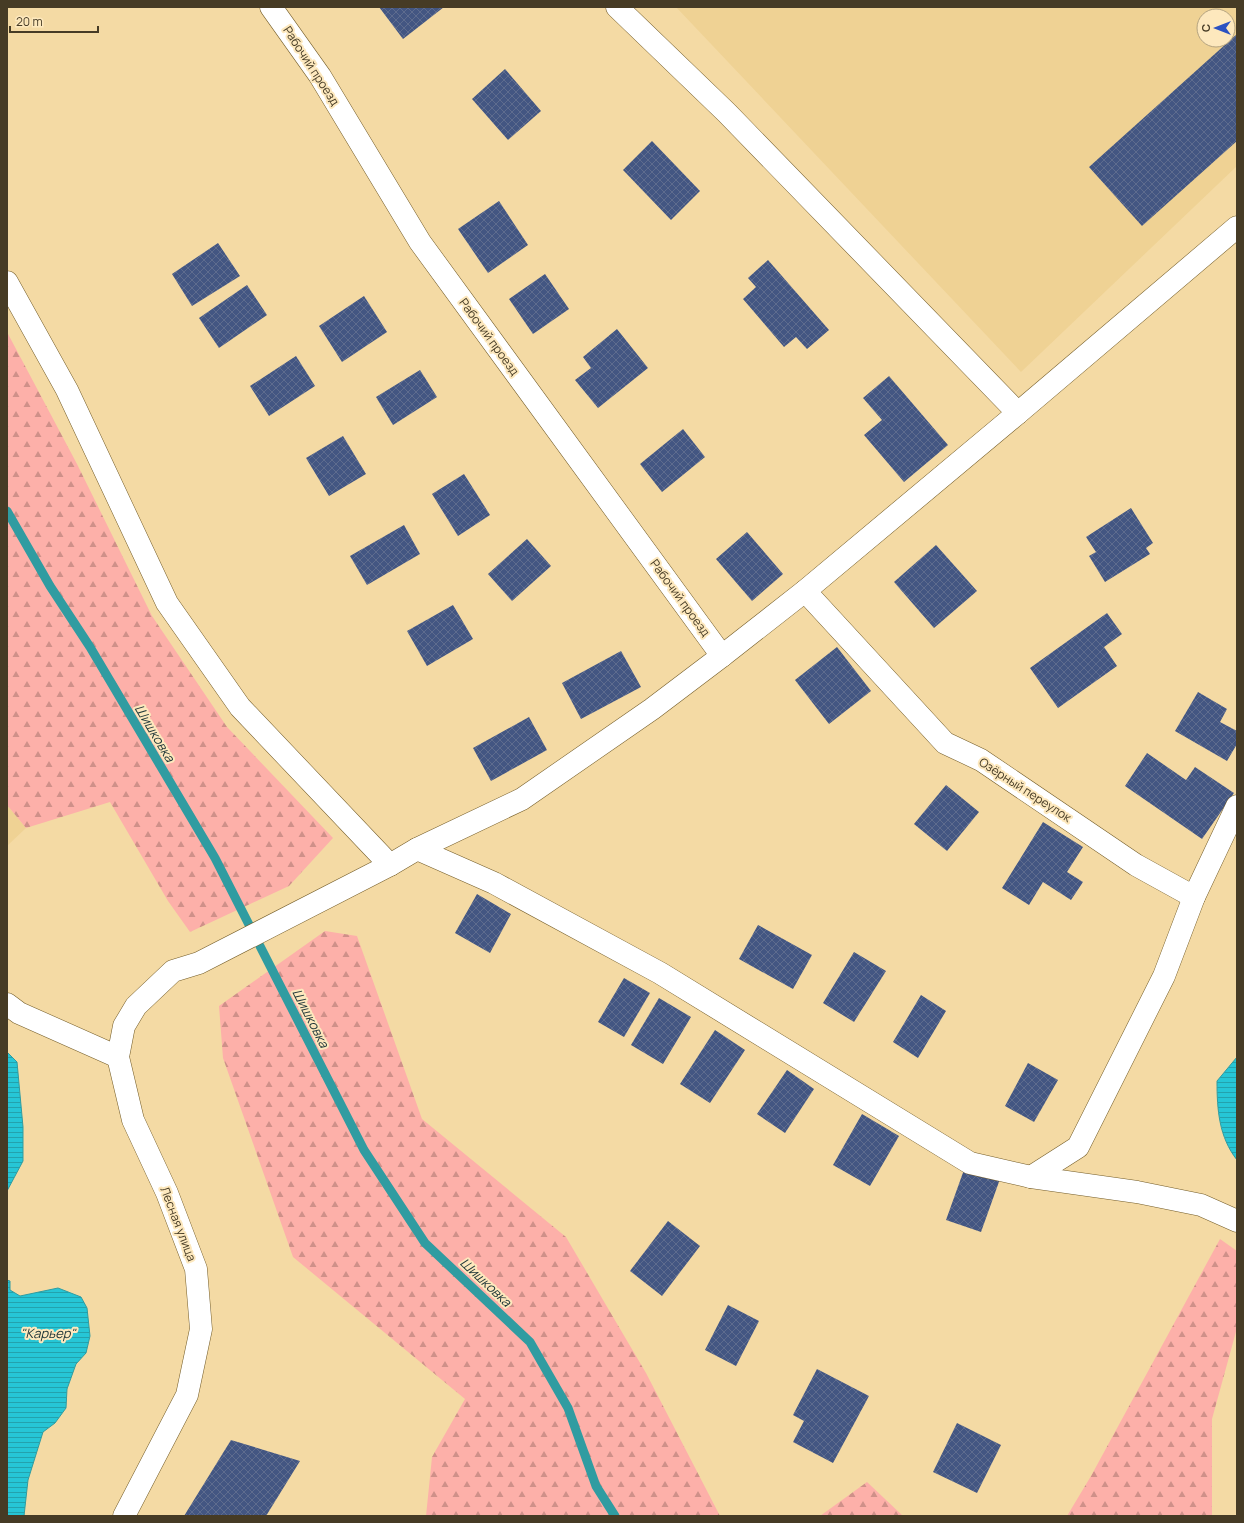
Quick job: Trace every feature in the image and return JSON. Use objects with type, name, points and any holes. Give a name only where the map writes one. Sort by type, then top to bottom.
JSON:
[{"type":"street","name":"Рабочий проезд","points":[[271,7],[320,76],[420,242],[722,656]]},
{"type":"street","points":[[617,7],[727,113],[1018,413]]},
{"type":"street","name":"Лесная улица","points":[[124,1516],[187,1395],[201,1329],[196,1270],[167,1193],[133,1120],[118,1057],[124,1026],[136,1006],[173,971],[199,963],[320,902],[417,849],[522,799],[652,709],[805,591],[1237,227]]},
{"type":"street","points":[[7,282],[67,390],[167,603],[240,707],[390,865]]},
{"type":"street","name":"Озёрный переулок","points":[[805,591],[945,743],[981,760],[1136,865],[1194,897]]},
{"type":"street","points":[[1031,1177],[1078,1147],[1164,976],[1194,897],[1237,806]]},
{"type":"street","points":[[417,849],[494,883],[660,973],[970,1163],[1031,1177],[1138,1192],[1202,1205],[1237,1221]]},
{"type":"street","points":[[7,1004],[19,1013],[118,1057]]},
{"type":"shaded area","points":[[676,7],[1237,7],[1237,166],[1021,372]]},
{"type":"shaded area","points":[[7,805],[26,828],[7,846]]},
{"type":"green space","points":[[7,332],[77,464],[152,616],[227,727],[333,838],[289,886],[190,932],[168,901],[110,802],[26,828],[7,805]]},
{"type":"green space","points":[[325,931],[357,936],[422,1119],[566,1237],[646,1373],[720,1516],[426,1516],[432,1457],[465,1399],[293,1257],[223,1058],[219,1006]]},
{"type":"green space","points":[[1220,1239],[1237,1251],[1237,1328],[1212,1419],[1212,1516],[1067,1516],[1091,1476]]},
{"type":"green space","points":[[867,1482],[903,1516],[820,1516]]},
{"type":"water","points":[[7,1052],[17,1062],[23,1127],[23,1161],[7,1191]]},
{"type":"water","points":[[1237,1057],[1237,1160],[1226,1142],[1220,1123],[1217,1081]]},
{"type":"water","name":"\"Карьер\"","points":[[7,1280],[10,1281],[10,1290],[20,1296],[58,1288],[81,1297],[87,1308],[90,1336],[86,1353],[76,1364],[67,1389],[66,1408],[55,1423],[43,1432],[28,1480],[24,1516],[7,1516]]},
{"type":"building","points":[[379,7],[444,7],[403,39]]},
{"type":"building","points":[[1237,34],[1237,141],[1142,226],[1089,167],[1221,48],[1236,48]]},
{"type":"building","points":[[505,69],[541,111],[508,140],[472,99]]},
{"type":"building","points":[[652,141],[700,191],[671,220],[623,170]]},
{"type":"building","points":[[499,201],[528,245],[488,273],[458,229]]},
{"type":"building","points":[[218,243],[240,276],[192,306],[172,274]]},
{"type":"building","points":[[768,260],[829,330],[807,349],[796,337],[784,347],[743,299],[756,287],[748,278]]},
{"type":"building","points":[[545,274],[569,309],[533,334],[509,299]]},
{"type":"building","points":[[247,285],[267,315],[219,348],[199,318]]},
{"type":"building","points":[[364,296],[387,332],[342,362],[319,326]]},
{"type":"building","points":[[617,329],[648,368],[598,408],[575,380],[591,368],[583,357]]},
{"type":"building","points":[[296,356],[315,386],[269,416],[250,386]]},
{"type":"building","points":[[420,370],[437,397],[393,425],[376,397]]},
{"type":"building","points":[[889,376],[948,445],[904,482],[864,435],[882,420],[863,398]]},
{"type":"building","points":[[683,429],[705,457],[662,492],[640,464]]},
{"type":"building","points":[[343,436],[366,474],[329,496],[306,458]]},
{"type":"building","points":[[464,474],[490,515],[458,536],[432,494]]},
{"type":"building","points":[[1131,508],[1153,543],[1146,548],[1150,554],[1105,582],[1089,556],[1096,552],[1086,537]]},
{"type":"building","points":[[404,525],[420,554],[367,585],[350,556]]},
{"type":"building","points":[[747,532],[783,574],[752,601],[716,559]]},
{"type":"building","points":[[527,539],[551,566],[512,601],[488,574]]},
{"type":"building","points":[[936,545],[977,591],[934,628],[894,582]]},
{"type":"building","points":[[453,605],[473,639],[427,666],[407,631]]},
{"type":"building","points":[[1107,613],[1122,634],[1104,647],[1117,666],[1058,708],[1030,668]]},
{"type":"building","points":[[837,647],[871,691],[829,724],[795,680]]},
{"type":"building","points":[[621,651],[641,687],[581,719],[562,683]]},
{"type":"building","points":[[1198,692],[1227,709],[1220,722],[1237,731],[1237,744],[1227,761],[1175,731]]},
{"type":"building","points":[[529,717],[547,750],[491,781],[473,748]]},
{"type":"building","points":[[1147,753],[1186,780],[1195,767],[1234,793],[1202,839],[1125,786]]},
{"type":"building","points":[[946,785],[979,812],[947,851],[914,824]]},
{"type":"building","points":[[1043,822],[1083,847],[1067,872],[1083,882],[1071,900],[1043,882],[1029,905],[1002,888]]},
{"type":"building","points":[[477,894],[511,914],[490,953],[455,933]]},
{"type":"building","points":[[758,925],[812,955],[793,989],[739,959]]},
{"type":"building","points":[[854,952],[886,971],[854,1022],[823,1003]]},
{"type":"building","points":[[624,978],[650,993],[624,1037],[598,1022]]},
{"type":"building","points":[[921,995],[946,1011],[918,1058],[893,1042]]},
{"type":"building","points":[[659,998],[691,1017],[663,1064],[631,1045]]},
{"type":"building","points":[[715,1030],[745,1050],[710,1103],[680,1084]]},
{"type":"building","points":[[1028,1063],[1058,1080],[1034,1122],[1005,1106]]},
{"type":"building","points":[[787,1070],[814,1089],[785,1133],[757,1114]]},
{"type":"building","points":[[862,1114],[899,1136],[870,1186],[833,1165]]},
{"type":"building","points":[[965,1167],[1000,1179],[981,1232],[946,1220]]},
{"type":"building","points":[[668,1221],[700,1246],[662,1296],[630,1271]]},
{"type":"building","points":[[728,1305],[759,1321],[736,1366],[705,1350]]},
{"type":"building","points":[[817,1369],[869,1396],[833,1463],[793,1442],[804,1421],[793,1415]]},
{"type":"building","points":[[957,1423],[1001,1445],[977,1493],[933,1472]]},
{"type":"building","points":[[231,1440],[300,1461],[266,1516],[184,1516]]},
{"type":"waterway","name":"Шишковка","points":[[7,511],[50,586],[90,647],[215,858],[364,1150],[425,1243],[530,1342],[568,1408],[596,1486],[615,1516]]}]
